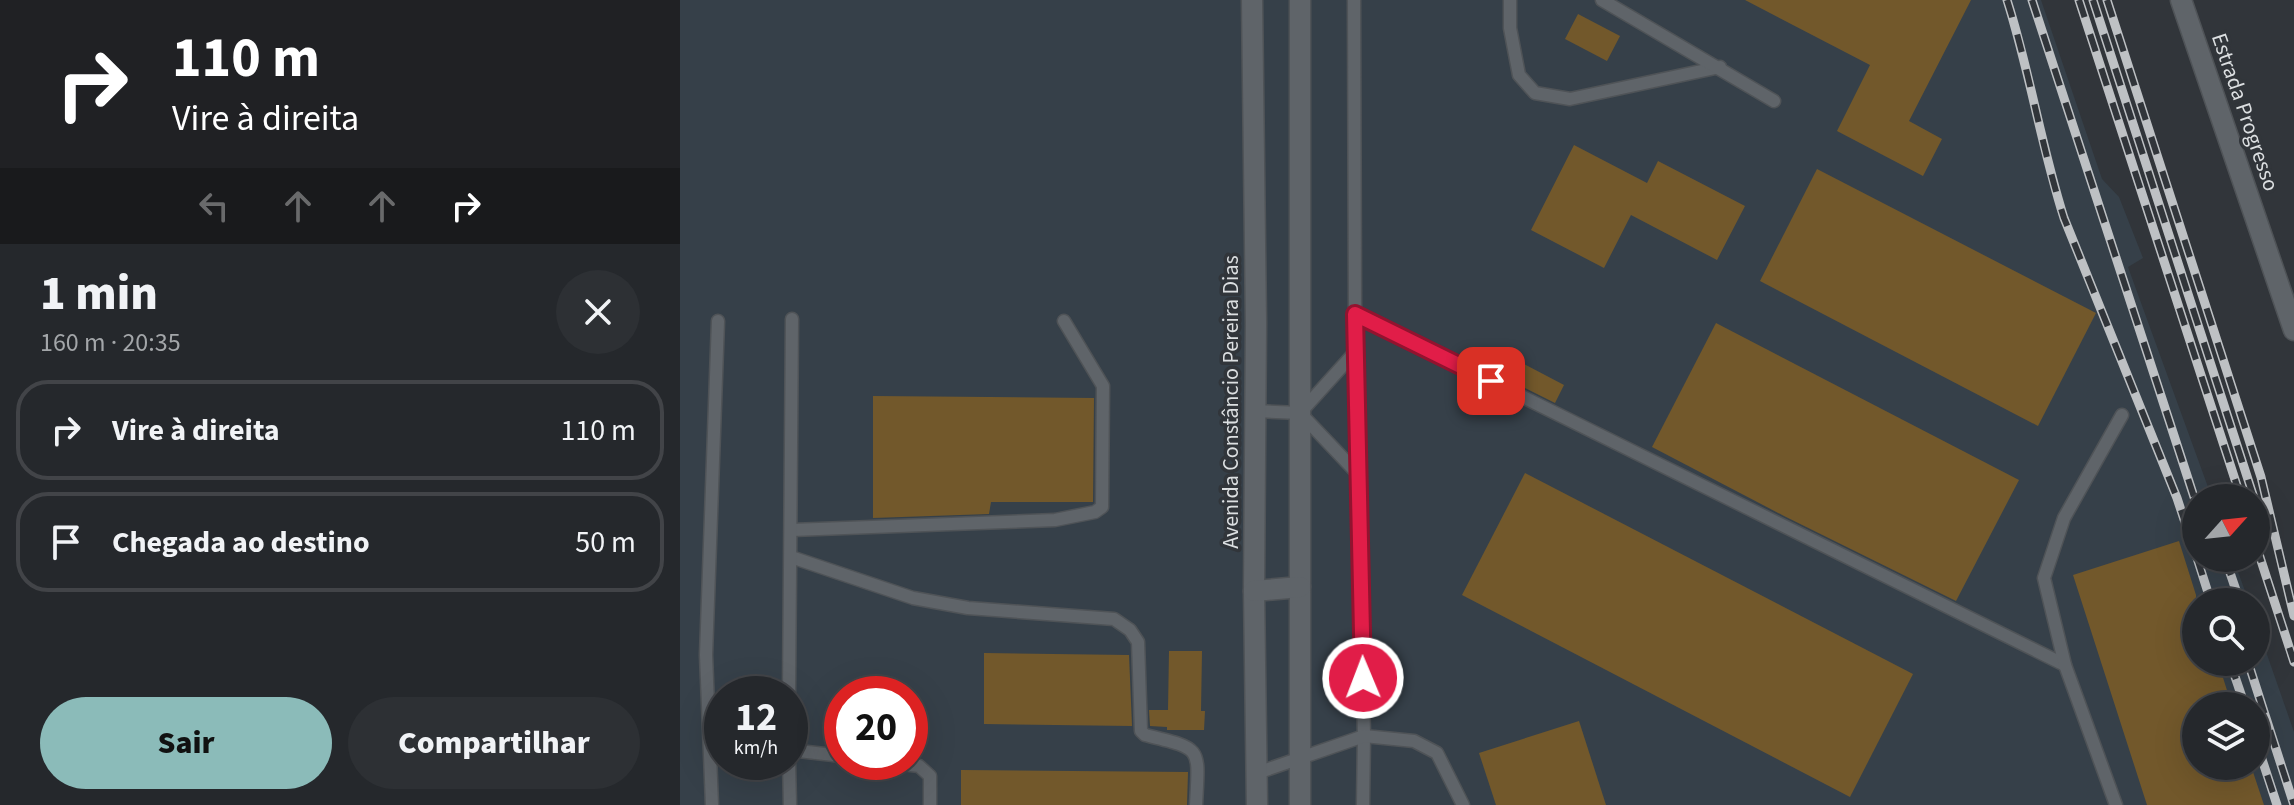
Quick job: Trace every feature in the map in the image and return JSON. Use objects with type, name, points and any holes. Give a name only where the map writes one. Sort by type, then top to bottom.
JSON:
[{"type":"street","name":"Avenida Constâncio Pereira Dias","points":[[1252,0],[1257,805]]},
{"type":"street","points":[[1300,0],[1300,805]]},
{"type":"street","name":"Estrada Progresso","points":[[2181,0],[2294,330]]},
{"type":"street","points":[[1254,591],[1300,587]]},
{"type":"lane","points":[[1354,0],[1355,314],[1363,805]]},
{"type":"lane","points":[[1510,0],[1510,28],[1519,75],[1535,93],[1570,99],[1720,67]]},
{"type":"lane","points":[[1602,0],[1774,101]]},
{"type":"lane","points":[[1355,314],[2065,665]]},
{"type":"lane","points":[[789,676],[792,319]]},
{"type":"lane","points":[[712,805],[706,655],[718,321]]},
{"type":"lane","points":[[792,530],[1055,520],[1095,512],[1102,507],[1103,386],[1064,321]]},
{"type":"lane","points":[[1300,413],[1356,351]]},
{"type":"lane","points":[[1256,411],[1300,413],[1359,475]]},
{"type":"lane","points":[[2116,805],[2065,665],[2044,578],[2064,518],[2122,415]]},
{"type":"lane","points":[[791,557],[913,598],[968,608],[1114,619],[1130,630],[1138,642],[1141,731],[1191,750],[1198,761],[1196,805]]},
{"type":"lane","points":[[1257,773],[1364,736],[1414,741],[1437,753],[1463,805]]},
{"type":"lane","points":[[928,774],[930,805]]},
{"type":"lane","points":[[789,780],[790,805]]},
{"type":"shaded area","points":[[680,0],[2041,0],[2102,179],[2119,197],[2143,258],[2128,267],[2207,484],[2182,484],[2182,572],[2238,572],[2244,588],[2182,588],[2182,676],[2270,676],[2270,663],[2294,732],[2294,805],[680,805]]},
{"type":"building","points":[[1745,0],[1971,0],[1909,121],[1942,139],[1923,176],[1837,131],[1870,65]]},
{"type":"building","points":[[1578,14],[1620,36],[1607,61],[1565,39]]},
{"type":"building","points":[[1574,145],[1647,183],[1658,161],[1745,206],[1717,260],[1631,215],[1604,268],[1531,230]]},
{"type":"building","points":[[1817,169],[2096,313],[2038,426],[1760,281]]},
{"type":"building","points":[[1716,323],[2019,480],[1956,601],[1652,447]]},
{"type":"building","points":[[1503,353],[1564,385],[1555,403],[1493,372]]},
{"type":"building","points":[[873,396],[1094,398],[1093,502],[991,502],[989,514],[873,518]]},
{"type":"building","points":[[1525,473],[1913,674],[1850,797],[1462,595]]},
{"type":"building","points":[[2179,541],[2182,572],[2189,572],[2194,588],[2182,588],[2182,676],[2222,676],[2228,692],[2182,692],[2182,780],[2256,780],[2264,805],[2147,805],[2073,575]]},
{"type":"building","points":[[1169,651],[1202,651],[1201,711],[1205,711],[1204,730],[1167,730],[1167,727],[1150,726],[1149,710],[1168,710]]},
{"type":"building","points":[[984,653],[1129,655],[1132,726],[984,724]]},
{"type":"building","points":[[1579,721],[1606,805],[1496,805],[1479,753]]},
{"type":"building","points":[[961,770],[1188,772],[1187,805],[961,805]]},
{"type":"railway","points":[[2007,0],[2064,218],[2182,513]]},
{"type":"railway","points":[[2032,0],[2190,484]]},
{"type":"railway","points":[[2079,0],[2236,484]]},
{"type":"railway","points":[[2093,0],[2249,484]]},
{"type":"railway","points":[[2107,0],[2261,477],[2294,616]]},
{"type":"railway","points":[[2201,572],[2207,588]]},
{"type":"railway","points":[[2230,572],[2235,588]]},
{"type":"railway","points":[[2265,572],[2294,662]]},
{"type":"railway","points":[[2235,676],[2240,692]]},
{"type":"railway","points":[[2253,676],[2294,805]]},
{"type":"railway","points":[[2269,780],[2277,805]]},
{"type":"route","points":[[1363,678],[1355,314],[1491,381]]}]
